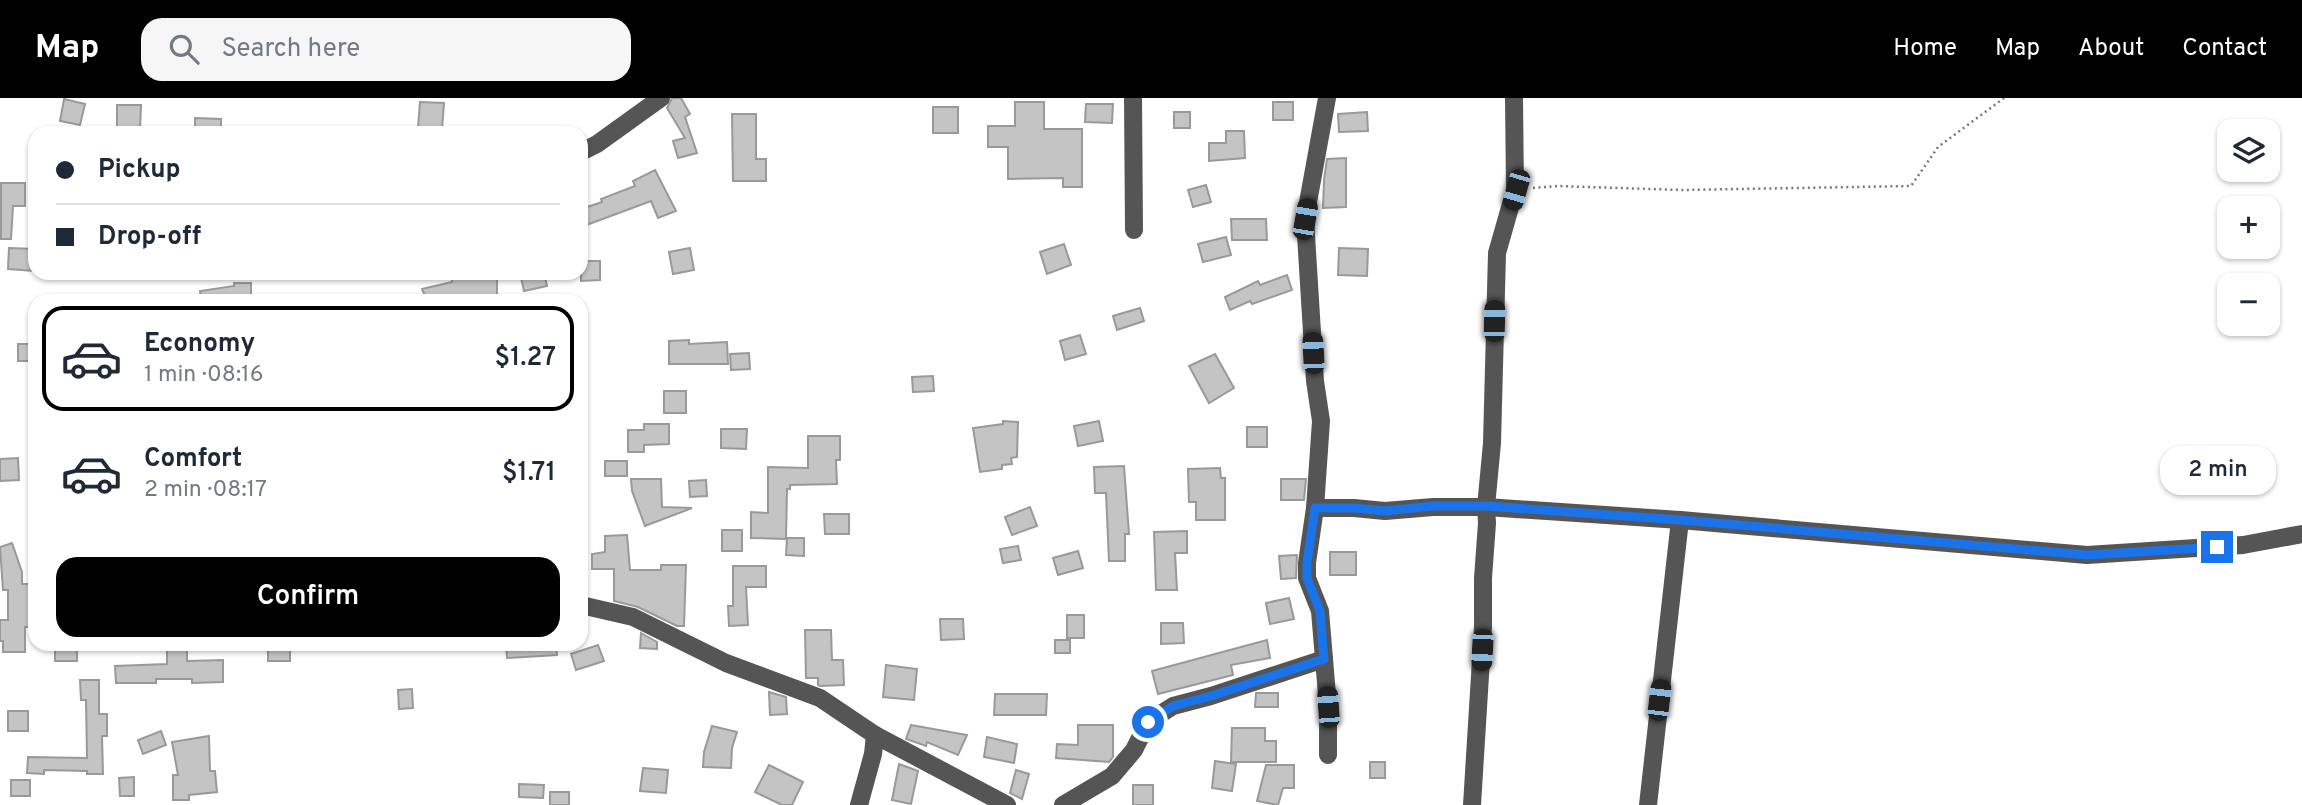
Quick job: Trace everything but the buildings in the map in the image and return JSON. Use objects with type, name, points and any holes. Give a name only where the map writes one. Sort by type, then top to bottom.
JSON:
[{"type":"street","points":[[588,148],[661,98]]},
{"type":"street","points":[[1133,98],[1134,230]]},
{"type":"street","points":[[1326,98],[1305,219],[1315,381],[1321,421],[1307,578],[1320,611],[1328,755]]},
{"type":"street","points":[[1472,805],[1483,627],[1486,506],[1492,443],[1497,254],[1516,190],[1514,98]]},
{"type":"street","points":[[1315,508],[1385,511],[1433,506],[1486,506],[2087,555],[2243,545],[2302,534]]},
{"type":"street","points":[[1648,805],[1680,520]]},
{"type":"street","points":[[588,607],[633,617],[726,663],[820,698],[875,735],[1007,805]]},
{"type":"street","points":[[1063,805],[1112,776],[1134,750],[1148,722],[1173,706],[1324,659]]},
{"type":"street","points":[[859,805],[873,754],[875,735]]},
{"type":"path","points":[[1516,190],[1557,186],[1682,190],[1911,186],[1938,147],[2004,98]]},
{"type":"route","points":[[1148,722],[1173,706],[1324,659],[1320,611],[1307,578],[1315,508],[1385,511],[1433,506],[1486,506],[1846,533],[2087,555],[2217,547]]}]
